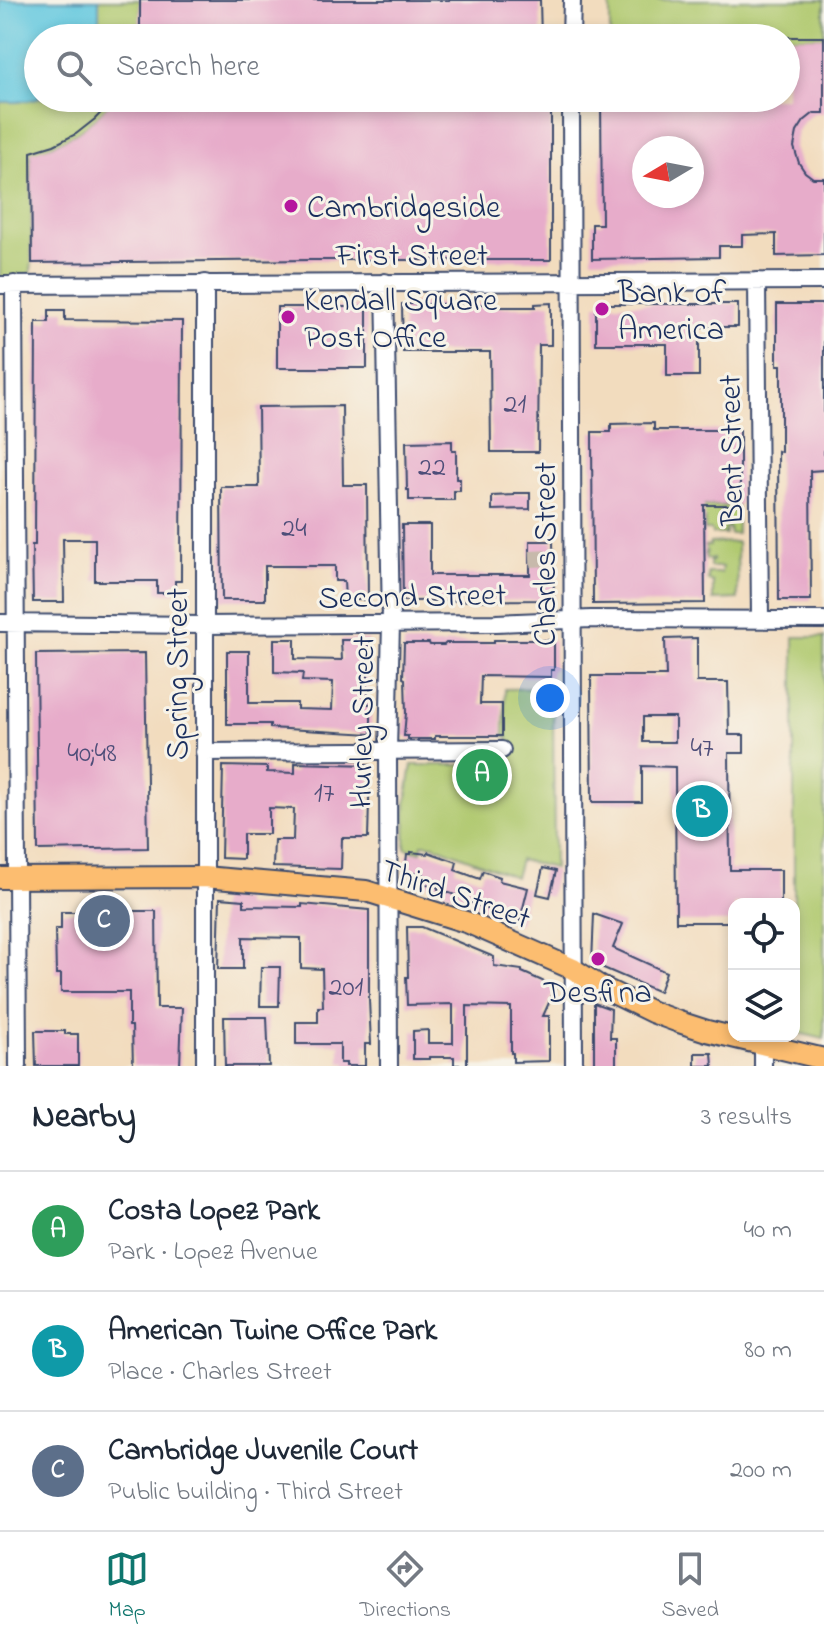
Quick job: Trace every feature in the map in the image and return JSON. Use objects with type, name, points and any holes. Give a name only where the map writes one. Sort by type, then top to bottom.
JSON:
[{"type":"main road","name":"Third Street","points":[[9,878],[204,877],[366,891],[469,923],[573,969],[601,987],[652,1012],[707,1031],[824,1059]]},
{"type":"street","points":[[571,24],[572,0]]},
{"type":"street","name":"Charles Street","points":[[571,112],[572,282],[564,558],[572,620],[574,1066]]},
{"type":"street","name":"Bent Street","points":[[757,281],[760,619]]},
{"type":"street","name":"First Street","points":[[7,285],[824,281]]},
{"type":"street","name":"Hurley Street","points":[[385,282],[391,623],[388,751],[389,1066]]},
{"type":"street","name":"Spring Street","points":[[205,283],[205,1066]]},
{"type":"street","points":[[7,285],[9,878],[18,1066]]},
{"type":"street","name":"Second Street","points":[[8,623],[204,625],[824,620]]},
{"type":"street","points":[[204,752],[502,750]]},
{"type":"street","points":[[763,1045],[763,1066]]},
{"type":"green space","points":[[99,0],[140,0],[140,24],[98,24]]},
{"type":"green space","points":[[610,0],[824,0],[824,37],[800,37],[800,24],[610,24]]},
{"type":"green space","points":[[24,101],[24,112],[101,112],[77,132],[31,153],[32,263],[29,284],[0,285],[0,102]]},
{"type":"green space","points":[[697,506],[737,506],[737,534],[730,534],[729,527],[725,528],[726,534],[712,534],[711,530],[705,530],[705,519],[700,519]]},
{"type":"green space","points":[[737,542],[738,599],[713,600],[713,582],[708,581],[708,573],[721,573],[722,567],[710,567],[713,559],[706,559],[705,546]]},
{"type":"green space","points":[[794,637],[824,637],[824,1039],[800,1033],[800,898],[794,898]]},
{"type":"green space","points":[[553,688],[554,868],[520,860],[515,877],[433,845],[422,844],[421,852],[405,848],[406,803],[412,765],[508,765],[508,737],[504,736],[505,689]]},
{"type":"water","points":[[0,0],[99,0],[98,24],[24,24],[24,101],[0,102]]},
{"type":"building","points":[[140,0],[540,0],[541,24],[140,24]]},
{"type":"building","points":[[800,37],[824,37],[824,113],[814,113],[804,121],[797,132],[794,147],[805,172],[813,178],[824,178],[824,255],[776,256],[776,234],[742,235],[742,246],[719,246],[719,257],[592,259],[592,224],[602,224],[601,112],[800,112]]},
{"type":"building","name":"Cambridgeside","points":[[102,112],[551,112],[551,260],[32,263],[31,152],[76,134]]},
{"type":"building","points":[[551,303],[551,345],[539,345],[538,452],[491,452],[490,352],[403,352],[402,304],[535,307],[535,304]]},
{"type":"building","points":[[596,304],[738,304],[738,327],[699,327],[699,376],[667,376],[667,344],[596,344]]},
{"type":"building","points":[[777,304],[824,304],[824,470],[810,471],[811,600],[779,600],[781,365],[777,365]]},
{"type":"building","points":[[277,307],[367,307],[367,368],[277,368]]},
{"type":"building","points":[[49,310],[65,310],[65,320],[182,321],[181,581],[175,581],[175,593],[157,593],[157,581],[95,581],[95,539],[63,539],[64,602],[33,602],[36,322],[49,322]]},
{"type":"building","points":[[342,406],[343,485],[367,485],[368,600],[345,600],[344,581],[335,581],[335,566],[265,566],[265,600],[222,600],[221,487],[259,487],[258,407]]},
{"type":"building","points":[[654,423],[654,430],[740,430],[740,505],[704,505],[705,603],[593,604],[592,432],[611,432],[611,424]]},
{"type":"building","points":[[452,441],[452,451],[456,451],[456,479],[460,479],[460,491],[454,491],[454,500],[409,500],[406,442]]},
{"type":"building","points":[[530,493],[530,509],[492,510],[492,496]]},
{"type":"building","points":[[402,525],[430,525],[430,575],[530,575],[530,541],[553,541],[554,600],[403,601]]},
{"type":"building","points":[[697,638],[697,682],[728,682],[729,735],[744,735],[744,753],[729,753],[730,870],[781,870],[781,898],[728,898],[728,922],[676,922],[675,767],[642,766],[642,802],[592,802],[591,676],[666,676],[665,639]],"holes":[[[643,717],[675,717],[675,742],[643,742]]]},
{"type":"building","points":[[274,639],[295,639],[295,659],[342,660],[341,640],[368,640],[371,734],[270,728],[270,724],[227,724],[227,651],[249,651],[249,703],[297,703],[297,709],[332,710],[333,682],[302,681],[303,673],[274,672]]},
{"type":"building","points":[[494,640],[554,640],[554,670],[551,670],[551,677],[481,676],[480,704],[502,704],[502,736],[408,739],[404,736],[404,643],[444,645],[494,643]]},
{"type":"building","points":[[145,653],[148,848],[38,850],[36,654]]},
{"type":"building","points":[[295,763],[370,765],[368,838],[342,838],[341,869],[273,867],[274,840],[293,840],[294,809],[269,808],[269,834],[243,834],[243,859],[221,858],[223,766],[267,767],[267,772],[295,773]]},
{"type":"building","points":[[428,852],[457,862],[455,870],[480,879],[483,871],[500,877],[499,881],[528,888],[519,924],[491,914],[492,911],[472,901],[421,883],[423,874],[405,872],[407,854]]},
{"type":"building","points":[[543,868],[556,871],[550,897],[537,894]]},
{"type":"building","points":[[220,898],[244,900],[244,906],[302,907],[302,904],[369,910],[371,1044],[365,1044],[365,1066],[340,1063],[340,1044],[296,1044],[296,1022],[318,1022],[318,1007],[323,1007],[322,969],[301,968],[301,938],[243,937],[243,969],[218,969]]},
{"type":"building","points":[[96,905],[119,905],[119,911],[156,911],[157,1008],[182,1008],[180,1066],[133,1066],[129,992],[61,992],[61,974],[56,974],[55,929],[61,929],[61,912],[96,912]]},
{"type":"building","points":[[594,914],[623,924],[613,948],[666,972],[659,992],[592,963]]},
{"type":"building","points":[[407,927],[422,927],[494,957],[494,966],[522,970],[556,987],[543,1016],[549,1016],[549,1061],[513,1062],[511,1007],[467,1006],[467,1065],[454,1065],[454,1057],[413,1059],[413,1031],[428,1030],[428,1043],[453,1043],[453,1004],[407,1005]]},
{"type":"building","points":[[261,967],[280,967],[279,1006],[260,1006]]},
{"type":"building","points":[[594,1003],[611,1009],[610,1038],[616,1038],[616,1066],[594,1066]]},
{"type":"building","points":[[224,1017],[267,1017],[269,1066],[225,1066]]},
{"type":"building","points":[[35,1031],[78,1034],[78,1066],[36,1066]]},
{"type":"building","points":[[695,1053],[712,1053],[713,1066],[695,1066]]},
{"type":"tunnel","points":[[530,559],[553,558]]},
{"type":"place","name":"Cambridgeside","points":[[291,206]]},
{"type":"place","name":"Bank of America","points":[[602,309]]},
{"type":"place","name":"Kendall Square Post Office","points":[[288,317]]},
{"type":"place","name":"Costa Lopez Park","points":[[482,775]]},
{"type":"place","name":"American Twine Office Park","points":[[702,811]]},
{"type":"place","name":"Cambridge Juvenile Court","points":[[104,921]]},
{"type":"place","name":"Desfina","points":[[598,959]]}]
